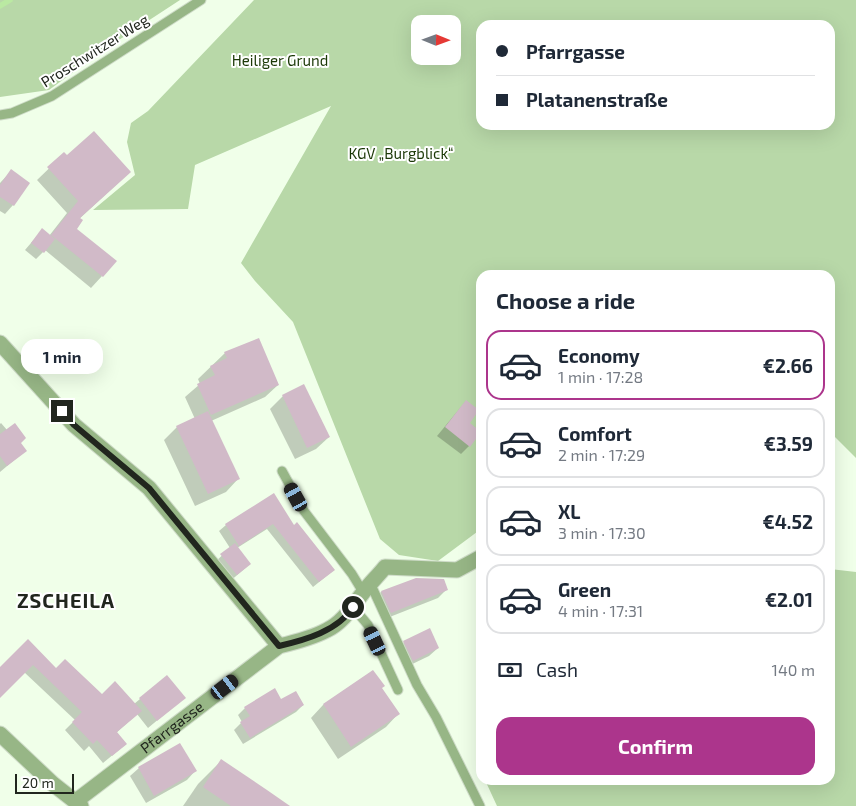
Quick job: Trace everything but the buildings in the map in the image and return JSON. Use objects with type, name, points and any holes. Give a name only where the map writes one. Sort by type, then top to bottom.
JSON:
[{"type":"street","points":[[0,343],[74,425],[149,488],[279,646]]},
{"type":"street","name":"Pfarrgasse","points":[[79,803],[279,646],[308,639],[329,629],[353,607],[385,567],[457,570],[476,560]]},
{"type":"street","points":[[0,734],[53,784],[79,803]]},
{"type":"lane","name":"Proschwitzer Weg","points":[[0,115],[20,110],[52,96],[201,0]]},
{"type":"lane","points":[[282,471],[304,511],[352,574],[367,588],[417,685],[436,717],[480,806]]},
{"type":"lane","points":[[353,607],[368,625],[398,690]]},
{"type":"green space","points":[[0,0],[180,0],[102,51],[49,90],[0,97]]},
{"type":"green space","points":[[254,0],[856,0],[856,458],[835,437],[835,270],[476,270],[476,533],[438,561],[399,555],[380,539],[293,322],[241,263],[331,106],[195,165],[188,209],[93,210],[135,175],[127,142],[131,123],[148,111]]},
{"type":"green space","points":[[835,570],[856,572],[856,806],[497,806],[487,785],[835,785]]},
{"type":"waterway","points":[[0,6],[10,0]]},
{"type":"district","name":"ZSCHEILA","points":[[66,601]]},
{"type":"route","points":[[62,411],[74,425],[149,488],[279,646],[308,639],[329,629],[353,607]]},
{"type":"park label","name":"Heiliger Grund","points":[[280,61]]},
{"type":"park label","name":"KGV „Burgblick“","points":[[401,154]]}]
